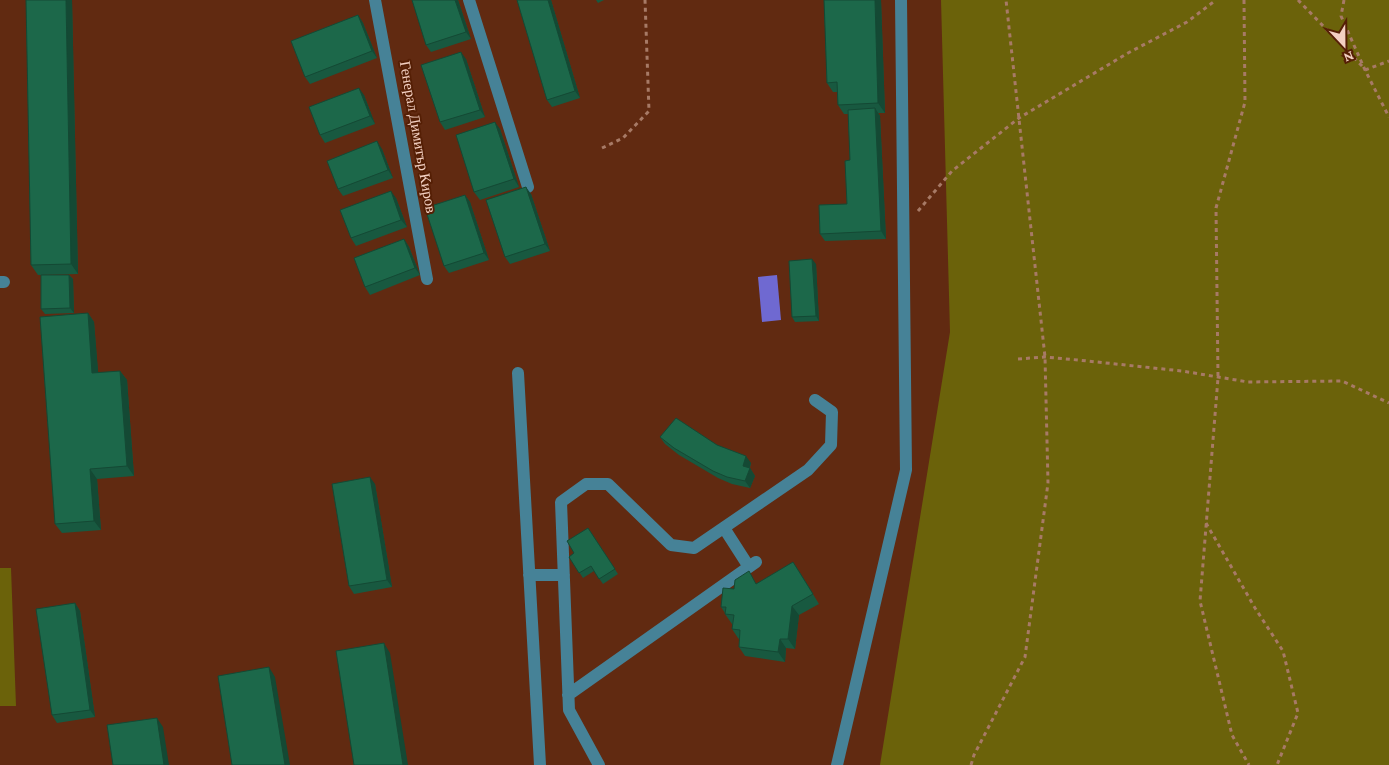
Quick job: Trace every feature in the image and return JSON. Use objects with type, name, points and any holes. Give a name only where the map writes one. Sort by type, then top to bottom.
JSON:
[{"type":"street","name":"Генерал Димитър Киров","points":[[375,0],[427,279]]},
{"type":"street","points":[[469,0],[528,187]]},
{"type":"street","points":[[837,765],[906,470],[901,0]]},
{"type":"street","points":[[518,373],[540,765]]},
{"type":"street","points":[[599,765],[569,710],[561,502],[586,484],[608,484],[671,545],[694,548],[808,470],[831,445],[832,412],[814,400]]},
{"type":"street","points":[[568,696],[752,564],[724,528]]},
{"type":"street","points":[[530,575],[564,575]]},
{"type":"path","points":[[602,148],[624,138],[649,111],[645,0]]},
{"type":"path","points":[[972,765],[974,755],[1026,657],[1048,483],[1045,358],[1006,0]]},
{"type":"path","points":[[916,213],[952,171],[1019,118],[1128,53],[1187,22],[1216,0]]},
{"type":"path","points":[[1244,0],[1244,102],[1216,208],[1218,378],[1200,600],[1232,735],[1249,765]]},
{"type":"path","points":[[1298,0],[1365,70]]},
{"type":"path","points":[[1344,0],[1341,16],[1365,70],[1389,116]]},
{"type":"path","points":[[1365,70],[1389,61]]},
{"type":"path","points":[[1018,359],[1045,358],[1182,371],[1248,382],[1342,380],[1389,402]]},
{"type":"path","points":[[1205,522],[1283,651],[1298,713],[1277,765]]},
{"type":"shaded area","points":[[941,0],[1389,0],[1389,765],[880,765],[950,332]]},
{"type":"shaded area","points":[[777,275],[781,320],[762,322],[758,277]]},
{"type":"shaded area","points":[[0,568],[11,568],[16,706],[0,706]]},
{"type":"building","points":[[26,0],[66,0],[71,264],[31,265]]},
{"type":"building","points":[[412,0],[455,0],[466,32],[426,45]]},
{"type":"building","points":[[517,0],[548,0],[575,91],[547,100]]},
{"type":"building","points":[[824,0],[875,0],[878,103],[838,105],[837,82],[827,83]]},
{"type":"building","points":[[358,15],[372,51],[305,77],[291,41]]},
{"type":"building","points":[[461,52],[480,110],[440,122],[421,65]]},
{"type":"building","points":[[359,88],[370,116],[320,135],[309,107]]},
{"type":"building","points":[[875,108],[881,231],[820,234],[819,205],[847,204],[845,161],[850,160],[848,110]]},
{"type":"building","points":[[495,122],[514,179],[474,192],[456,135]]},
{"type":"building","points":[[377,141],[388,170],[338,189],[327,161]]},
{"type":"building","points":[[526,187],[545,244],[505,257],[486,200]]},
{"type":"building","points":[[391,191],[401,220],[351,238],[340,210]]},
{"type":"building","points":[[465,195],[484,253],[444,266],[425,208]]},
{"type":"building","points":[[404,239],[415,268],[365,287],[354,258]]},
{"type":"building","points":[[812,259],[816,316],[792,317],[789,261]]},
{"type":"building","points":[[41,275],[69,275],[70,308],[41,309]]},
{"type":"building","points":[[88,313],[92,373],[120,371],[127,466],[90,469],[94,521],[55,524],[40,317]]},
{"type":"building","points":[[676,418],[717,445],[746,456],[743,466],[750,468],[745,481],[727,477],[713,471],[674,448],[660,437]]},
{"type":"building","points":[[370,477],[387,580],[349,586],[332,484]]},
{"type":"building","points":[[588,528],[615,569],[599,579],[591,566],[579,573],[569,557],[574,553],[567,541]]},
{"type":"building","points":[[793,562],[813,594],[792,606],[788,639],[780,639],[778,652],[739,647],[740,630],[732,629],[734,615],[725,614],[726,607],[721,607],[723,588],[734,589],[735,580],[749,571],[756,584]]},
{"type":"building","points":[[75,603],[90,710],[52,715],[36,609]]},
{"type":"building","points":[[384,643],[403,765],[354,765],[336,651]]},
{"type":"building","points":[[269,667],[285,765],[232,765],[218,676]]},
{"type":"building","points":[[157,718],[164,765],[113,765],[107,725]]}]
